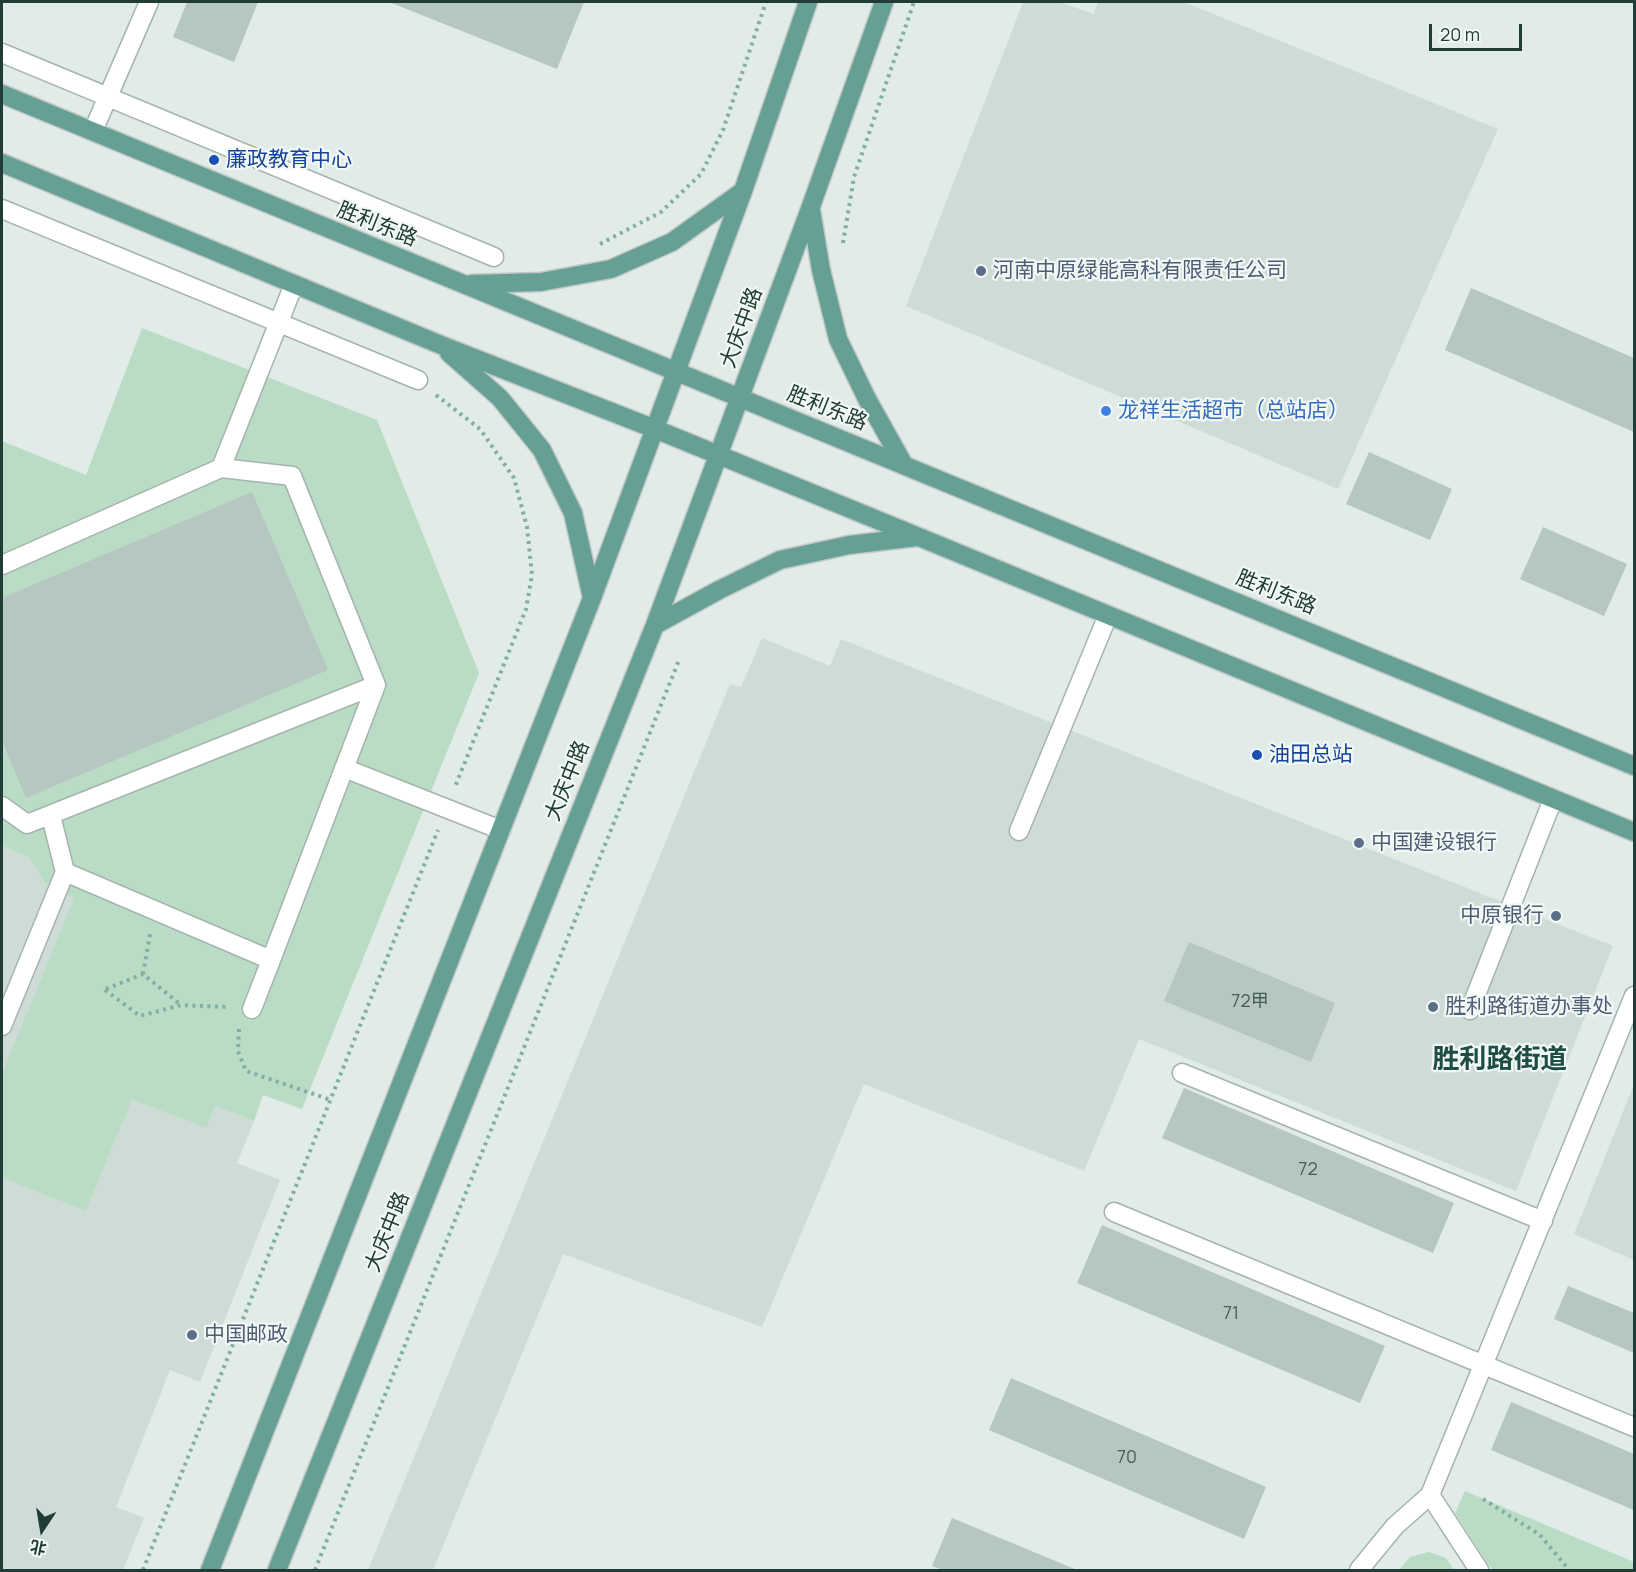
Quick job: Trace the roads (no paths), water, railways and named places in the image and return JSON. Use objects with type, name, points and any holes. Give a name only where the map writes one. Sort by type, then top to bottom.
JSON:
[{"type":"main road","name":"大庆中路","points":[[210,1570],[592,598],[743,191],[808,2]]},
{"type":"main road","name":"大庆中路","points":[[277,1570],[655,625],[810,209],[884,2]]},
{"type":"main road","name":"胜利东路","points":[[2,94],[1635,766]]},
{"type":"main road","points":[[2,163],[441,345],[656,429],[1635,832]]},
{"type":"main road","points":[[462,284],[541,282],[611,269],[672,242],[743,191]]},
{"type":"main road","points":[[810,209],[821,270],[838,339],[867,399],[904,465]]},
{"type":"main road","points":[[441,345],[500,398],[542,450],[573,513],[592,598]]},
{"type":"main road","points":[[655,625],[780,560],[849,545],[919,537]]},
{"type":"street","points":[[93,131],[149,2]]},
{"type":"street","points":[[2,53],[494,257]]},
{"type":"street","points":[[2,209],[418,380]]},
{"type":"street","points":[[221,468],[294,284]]},
{"type":"street","points":[[2,565],[221,468],[292,476],[376,685],[252,1009]]},
{"type":"street","points":[[1019,831],[1108,615]]},
{"type":"street","points":[[2,806],[27,824],[376,685]]},
{"type":"street","points":[[344,768],[501,830]]},
{"type":"street","points":[[1470,1010],[1553,799]]},
{"type":"street","points":[[2,1026],[65,872],[51,816]]},
{"type":"street","points":[[65,872],[271,960]]},
{"type":"street","points":[[1359,1570],[1395,1526],[1430,1495],[1635,996]]},
{"type":"street","points":[[1182,1073],[1542,1221]]},
{"type":"street","points":[[1114,1212],[1635,1427]]},
{"type":"street","points":[[1430,1495],[1479,1570]]},
{"type":"place","name":"廉政教育中心","points":[[214,160]]},
{"type":"place","name":"河南中原绿能高科有限责任公司","points":[[981,271]]},
{"type":"place","name":"龙祥生活超市（总站店）","points":[[1106,411]]},
{"type":"place","name":"油田总站","points":[[1257,755]]},
{"type":"place","name":"中国建设银行","points":[[1359,843]]},
{"type":"place","name":"中原银行","points":[[1556,916]]},
{"type":"place","name":"胜利路街道办事处","points":[[1433,1007]]},
{"type":"place","name":"中国邮政","points":[[192,1335]]},
{"type":"district","name":"胜利路街道","points":[[1500,1060]]}]
